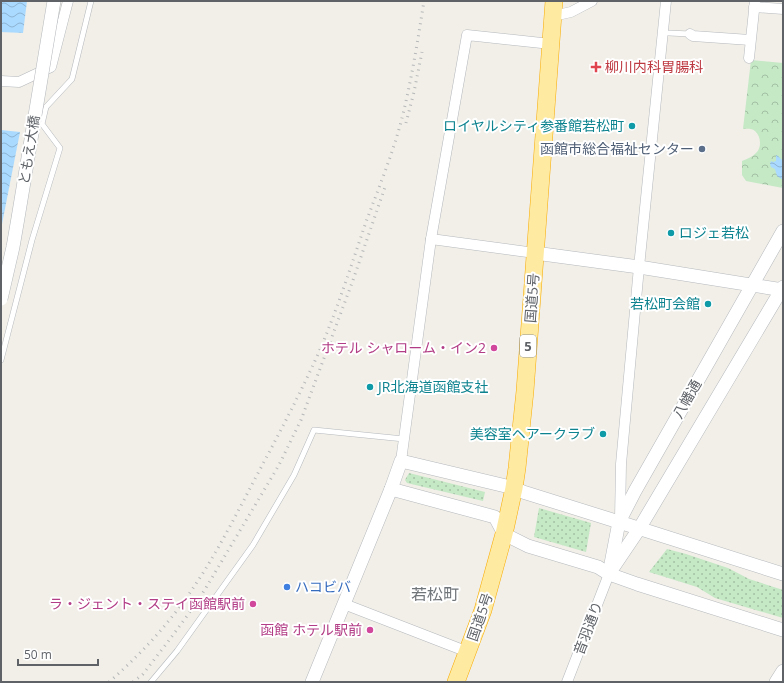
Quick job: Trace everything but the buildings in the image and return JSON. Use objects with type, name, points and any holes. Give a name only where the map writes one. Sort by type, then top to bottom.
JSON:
[{"type":"highway","name":"国道5号","points":[[456,682],[483,610],[504,534],[514,488],[525,391],[554,9]]},
{"type":"street","name":"ともえ大橋","points":[[1,299],[13,247],[54,1]]},
{"type":"street","points":[[1,81],[19,82],[51,67],[68,1]]},
{"type":"street","points":[[554,9],[571,12],[592,1]]},
{"type":"street","points":[[620,522],[621,464],[666,1]]},
{"type":"street","points":[[749,58],[754,4],[783,10]]},
{"type":"street","points":[[690,34],[693,36],[750,40]]},
{"type":"street","points":[[312,682],[401,461],[431,239],[467,35],[551,44]]},
{"type":"street","name":"八幡通","points":[[609,574],[620,522],[635,491],[783,231]]},
{"type":"street","points":[[431,239],[639,267],[783,289],[639,529],[609,574]]},
{"type":"street","points":[[401,461],[514,488],[783,574]]},
{"type":"street","points":[[391,489],[494,517],[504,534],[528,546],[598,567],[609,574],[637,584],[783,630]]},
{"type":"street","name":"音羽通り","points":[[567,682],[609,574]]},
{"type":"street","points":[[344,604],[468,652]]},
{"type":"street","points":[[776,682],[783,671]]},
{"type":"lane","points":[[1,360],[32,240],[60,148],[42,124],[46,107],[72,79],[91,1]]},
{"type":"lane","points":[[670,33],[690,34]]},
{"type":"lane","points":[[151,682],[177,651],[253,545],[294,475],[314,430],[404,440]]},
{"type":"green space","points":[[751,60],[783,63],[783,188],[746,181],[742,175],[742,161],[758,151],[760,145],[759,136],[755,131],[743,129]]},
{"type":"green space","points":[[409,473],[485,492],[483,501],[407,483],[405,480]]},
{"type":"green space","points":[[539,508],[591,523],[586,552],[534,537]]},
{"type":"green space","points":[[667,549],[728,568],[749,579],[783,590],[783,618],[715,598],[697,587],[649,572]]},
{"type":"water","points":[[1,1],[27,1],[23,33],[1,32]]},
{"type":"water","points":[[1,130],[20,132],[1,229]]},
{"type":"water","points":[[776,155],[783,161],[783,180],[777,176],[775,169],[771,167],[770,164],[771,161],[776,161]]},
{"type":"railway","points":[[109,682],[131,662],[161,629],[199,580],[233,520],[312,368],[338,304],[395,142],[409,86],[424,1]]},
{"type":"railway","points":[[406,123],[422,52]]},
{"type":"railway","points":[[133,682],[143,674],[204,591],[279,465],[301,420],[352,283],[385,187]]},
{"type":"place","name":"柳川内科胃腸科","points":[[596,67]]},
{"type":"place","name":"ロイヤルシティ参番館若松町","points":[[632,126]]},
{"type":"place","name":"函館市総合福祉センター","points":[[702,149]]},
{"type":"place","name":"ロジェ若松","points":[[671,233]]},
{"type":"place","name":"若松町会館","points":[[708,304]]},
{"type":"place","name":"ホテル シャローム・イン2","points":[[494,348]]},
{"type":"place","name":"JR北海道函館支社","points":[[370,387]]},
{"type":"place","name":"美容室ヘアークラブ","points":[[603,434]]},
{"type":"place","name":"ハコビバ","points":[[287,587]]},
{"type":"place","name":"ラ・ジェント・ステイ函館駅前","points":[[253,604]]},
{"type":"place","name":"函館 ホテル駅前","points":[[370,630]]},
{"type":"district","name":"若松町","points":[[435,594]]}]
